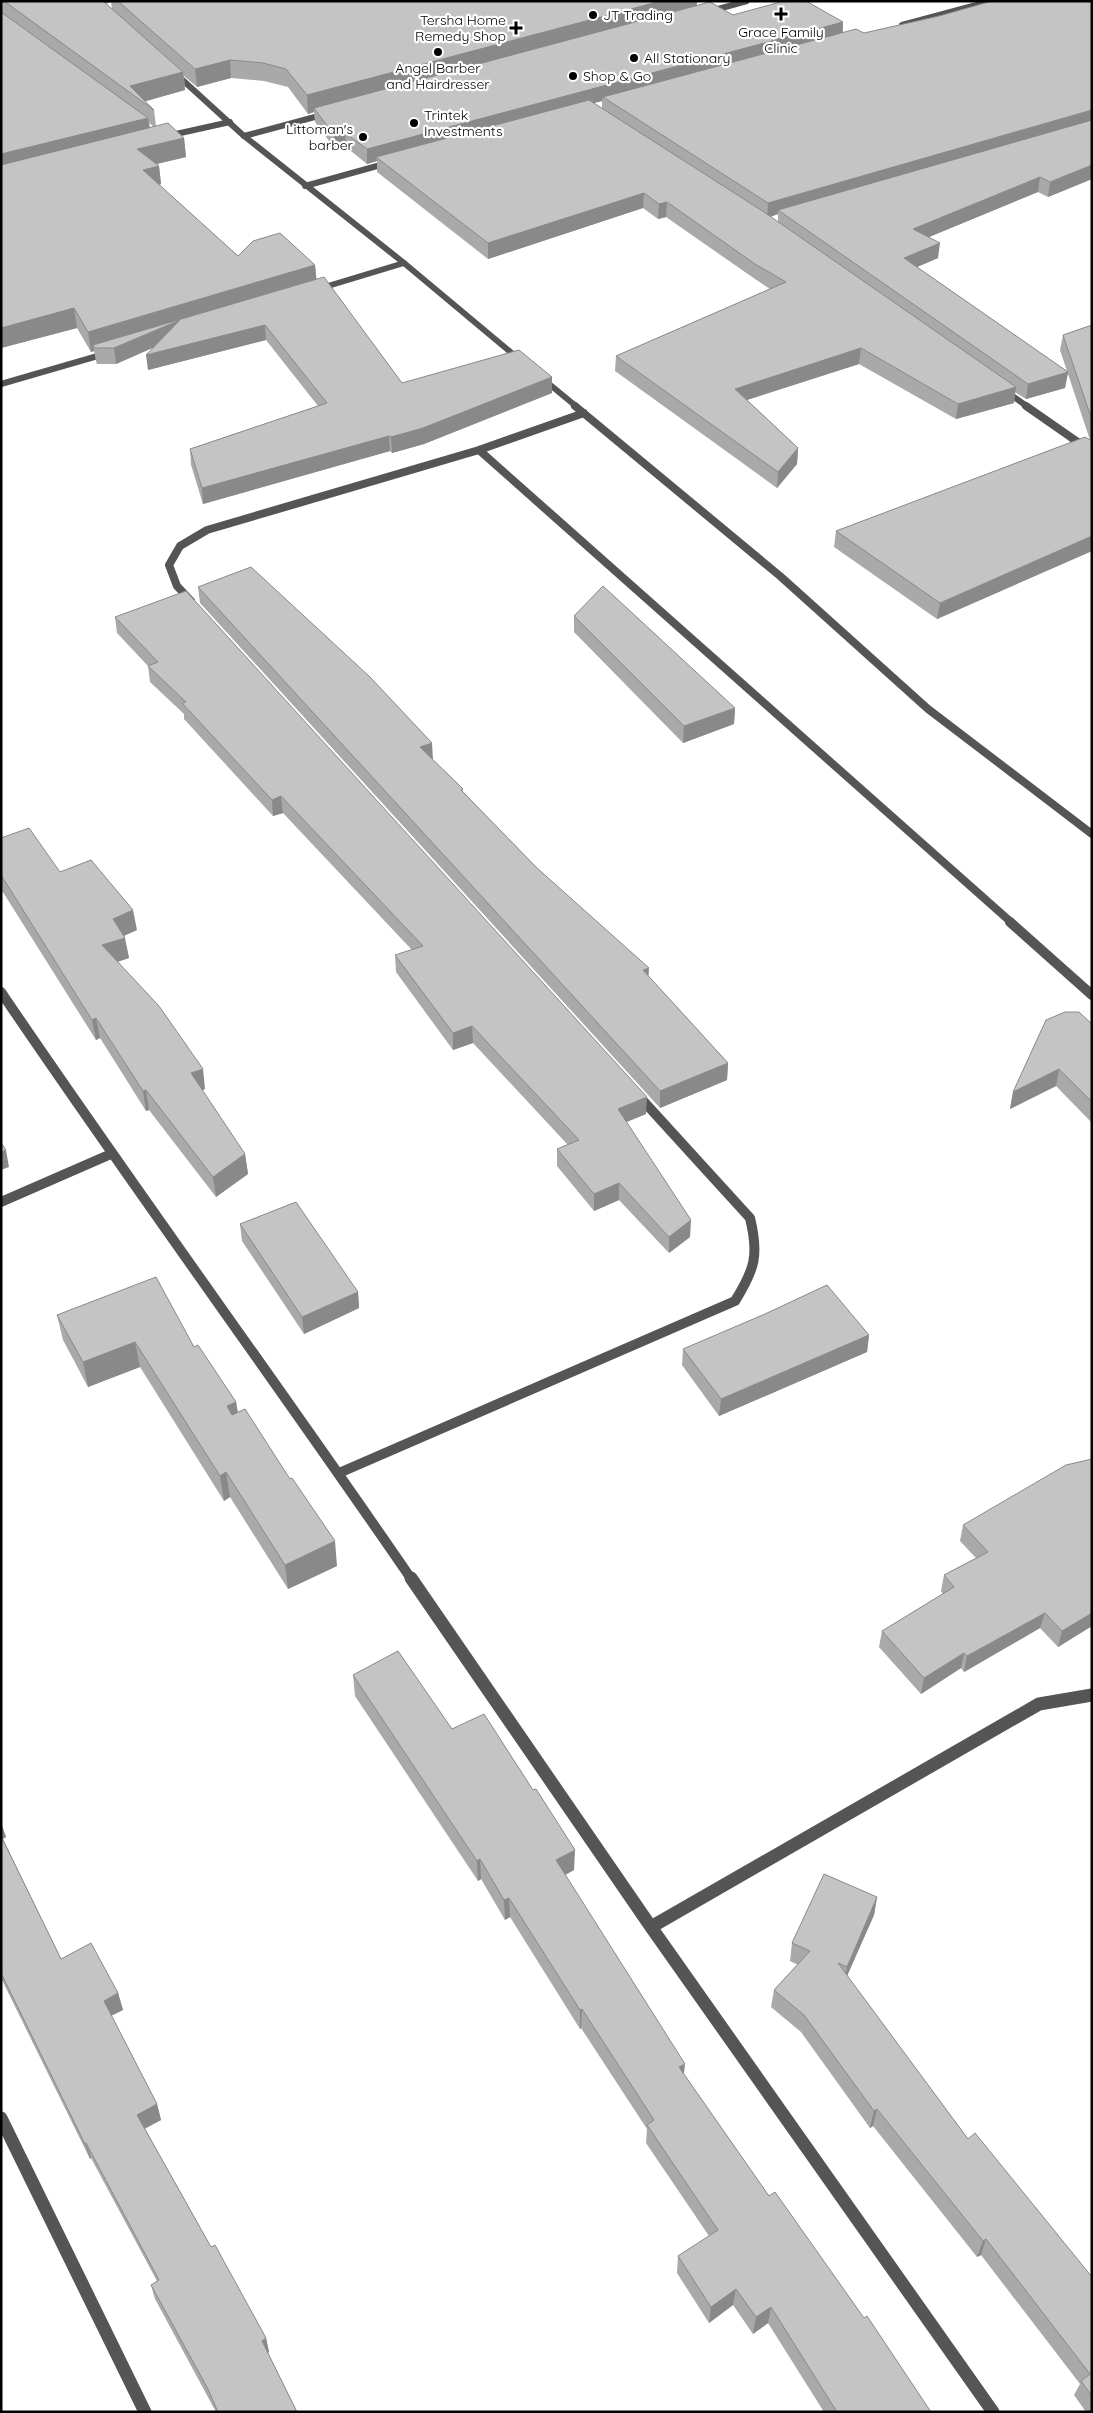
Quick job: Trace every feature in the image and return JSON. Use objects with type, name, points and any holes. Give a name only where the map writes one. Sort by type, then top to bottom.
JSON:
[{"type":"street","points":[[700,14],[747,1]]},
{"type":"street","points":[[895,27],[991,1]]},
{"type":"street","points":[[170,69],[244,136],[404,263],[524,363]]},
{"type":"street","points":[[244,136],[330,113]]},
{"type":"street","points":[[160,138],[230,122]]},
{"type":"street","points":[[305,186],[400,160]]},
{"type":"street","points":[[310,292],[404,263]]},
{"type":"street","points":[[1,384],[113,352]]},
{"type":"street","points":[[539,376],[780,576],[928,709],[1092,834]]},
{"type":"street","points":[[994,383],[1092,452]]},
{"type":"street","points":[[197,608],[177,586],[169,565],[180,546],[206,530],[479,450],[584,414]]},
{"type":"street","points":[[479,450],[1092,995]]},
{"type":"street","points":[[1,992],[111,1154],[339,1473],[651,1927],[993,2412]]},
{"type":"street","points":[[339,1473],[735,1301],[753,1272],[757,1245],[750,1218],[630,1086]]},
{"type":"street","points":[[1,1202],[111,1154]]},
{"type":"street","points":[[651,1927],[1039,1704],[1092,1695]]},
{"type":"street","points":[[1,2118],[145,2412]]},
{"type":"building","points":[[4,1],[103,1],[183,72],[130,86],[154,110]]},
{"type":"building","points":[[118,1],[661,1],[307,95],[286,69],[263,63],[230,60],[195,69]]},
{"type":"building","points":[[784,1],[806,1],[843,22],[367,149],[345,133],[334,135],[314,108],[710,2],[733,15]]},
{"type":"building","points":[[992,1],[1092,1],[1092,110],[768,203],[603,97],[856,29],[864,33],[939,16]]},
{"type":"building","points":[[1,12],[148,118],[1,154]]},
{"type":"building","points":[[589,100],[764,212],[1016,387],[958,404],[861,348],[735,389],[798,448],[778,472],[616,356],[786,282],[755,264],[667,202],[659,204],[644,193],[488,243],[376,157]]},
{"type":"building","points":[[1092,120],[1092,165],[1050,182],[1040,177],[913,229],[940,243],[904,258],[1068,372],[1028,384],[778,210]]},
{"type":"building","points":[[168,123],[184,138],[137,149],[159,166],[143,170],[238,256],[253,241],[280,233],[315,265],[88,332],[74,308],[1,328],[1,165]]},
{"type":"building","points":[[324,277],[402,383],[519,350],[552,377],[423,428],[202,488],[190,449],[327,403],[265,325],[146,355],[180,320],[114,348],[95,348],[93,345]]},
{"type":"building","points":[[1092,325],[1092,420],[1063,335]]},
{"type":"building","points":[[1085,437],[1092,441],[1092,536],[940,603],[836,531]]},
{"type":"building","points":[[251,567],[370,677],[432,743],[420,747],[463,789],[461,790],[537,868],[649,968],[643,970],[728,1063],[660,1091],[198,587]]},
{"type":"building","points":[[603,586],[735,708],[684,726],[574,616]]},
{"type":"building","points":[[186,591],[647,1097],[618,1109],[691,1220],[669,1237],[619,1183],[594,1194],[557,1149],[579,1140],[472,1026],[453,1033],[395,955],[423,946],[281,796],[272,800],[182,703],[186,702],[148,666],[158,662],[115,617]]},
{"type":"building","points":[[29,828],[60,872],[91,860],[133,910],[113,919],[125,938],[102,945],[159,1006],[203,1069],[191,1073],[245,1154],[213,1177],[146,1090],[143,1091],[96,1018],[92,1020],[1,875],[1,838]]},
{"type":"building","points":[[1065,1012],[1079,1012],[1092,1024],[1092,1102],[1059,1069],[1013,1092],[1046,1020]]},
{"type":"building","points":[[1,1143],[6,1150],[1,1152]]},
{"type":"building","points":[[296,1202],[358,1292],[302,1317],[240,1224]]},
{"type":"building","points":[[156,1277],[194,1347],[198,1345],[236,1402],[227,1406],[232,1415],[245,1409],[290,1479],[292,1478],[335,1541],[285,1565],[226,1472],[220,1476],[135,1342],[83,1362],[57,1315]]},
{"type":"building","points":[[827,1285],[869,1335],[721,1399],[683,1349],[765,1314]]},
{"type":"building","points":[[1092,1459],[1092,1613],[1062,1631],[1045,1613],[967,1656],[964,1653],[924,1678],[882,1631],[954,1587],[944,1575],[988,1552],[963,1525],[1066,1465]]},
{"type":"building","points":[[398,1651],[452,1729],[484,1714],[533,1790],[536,1789],[575,1850],[556,1860],[685,2064],[679,2067],[769,2196],[775,2192],[864,2318],[867,2316],[931,2412],[837,2412],[771,2307],[756,2317],[736,2289],[711,2307],[678,2256],[718,2230],[647,2125],[654,2120],[582,2009],[580,2010],[509,1898],[504,1900],[480,1859],[477,1861],[353,1675]]},
{"type":"building","points":[[1,1836],[61,1959],[91,1943],[118,1993],[104,2001],[157,2104],[137,2115],[211,2247],[215,2245],[266,2338],[262,2341],[297,2412],[218,2412],[208,2389],[151,2285],[159,2280],[85,2144],[1,1973]]},
{"type":"building","points":[[824,1874],[877,1897],[847,1967],[838,1963],[968,2139],[975,2133],[1092,2277],[1092,2396],[1081,2381],[1090,2374],[986,2239],[983,2241],[877,2109],[874,2111],[804,2015],[774,1990],[810,1951],[792,1943]]},
{"type":"place","name":"Grace Family Clinic","points":[[781,14]]},
{"type":"place","name":"JT Trading","points":[[593,15]]},
{"type":"place","name":"Tersha Home Remedy Shop","points":[[516,28]]},
{"type":"place","name":"Angel Barber and Hairdresser","points":[[438,52]]},
{"type":"place","name":"All Stationary","points":[[634,58]]},
{"type":"place","name":"Shop & Go","points":[[573,76]]},
{"type":"place","name":"Trintek Investments","points":[[414,123]]},
{"type":"place","name":"Littoman's barber","points":[[363,137]]}]
